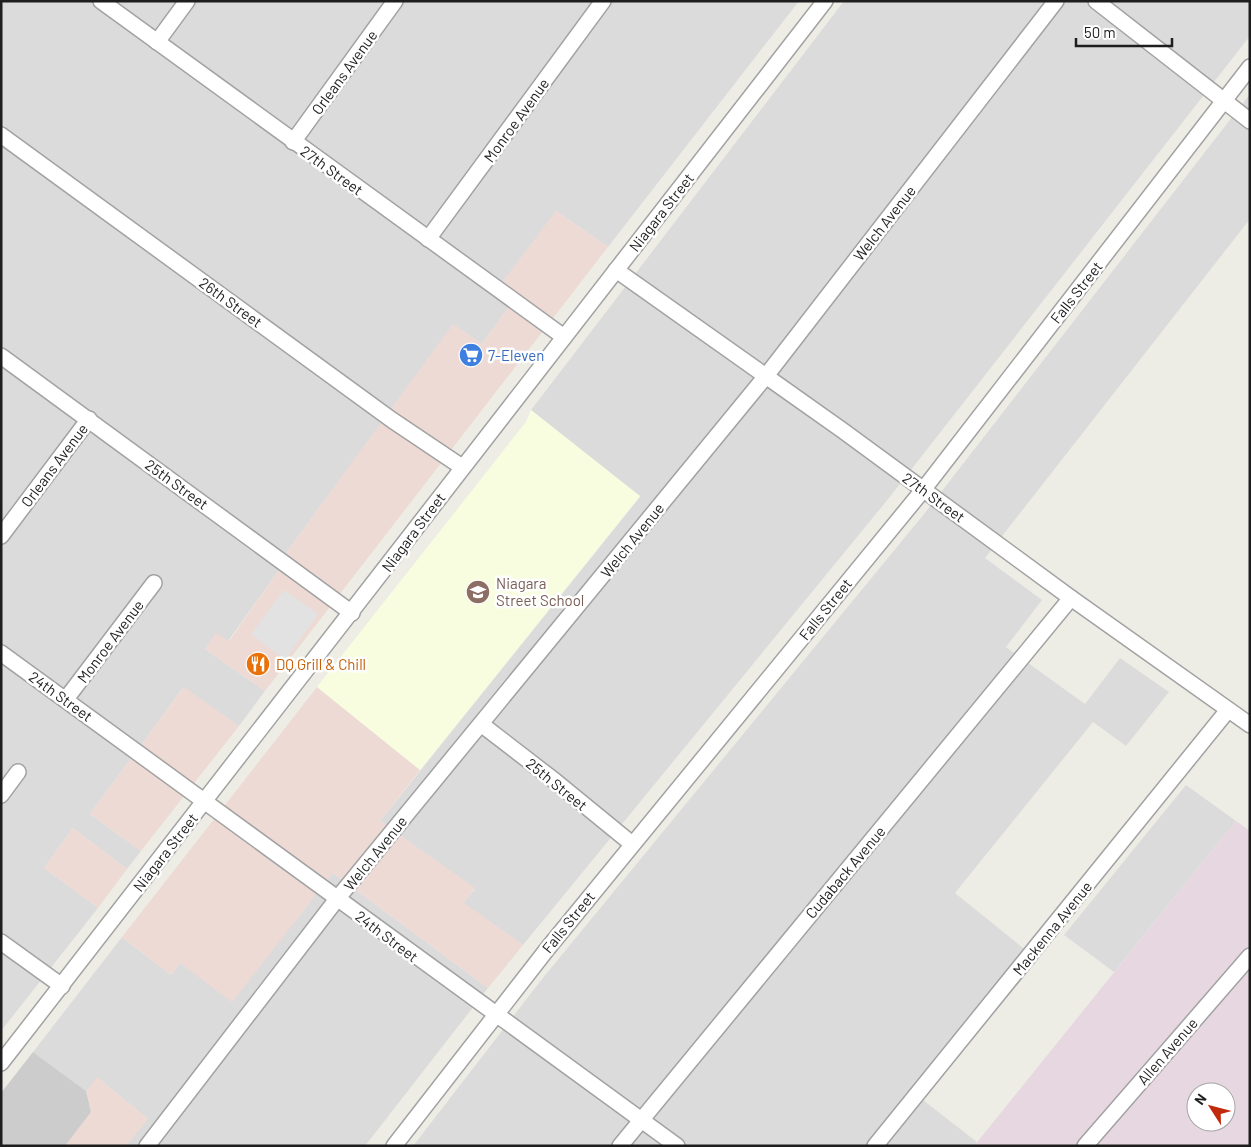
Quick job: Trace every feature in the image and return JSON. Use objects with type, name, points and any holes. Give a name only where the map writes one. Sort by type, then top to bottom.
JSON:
[{"type":"street","name":"27th Street","points":[[101,1],[564,337]]},
{"type":"street","points":[[157,42],[187,1]]},
{"type":"street","name":"Orleans Avenue","points":[[294,142],[395,1]]},
{"type":"street","name":"Monroe Avenue","points":[[428,239],[603,1]]},
{"type":"street","name":"Niagara Street","points":[[1,1063],[825,1]]},
{"type":"street","name":"Welch Avenue","points":[[147,1146],[337,899],[766,376],[1056,1]]},
{"type":"street","points":[[1096,1],[1250,121]]},
{"type":"street","name":"Falls Street","points":[[394,1146],[495,1014],[632,844],[923,490],[1250,67]]},
{"type":"street","name":"26th Street","points":[[1,135],[392,420],[462,467]]},
{"type":"street","name":"27th Street","points":[[616,270],[1250,725]]},
{"type":"street","name":"25th Street","points":[[1,356],[89,418],[352,613]]},
{"type":"street","name":"Orleans Avenue","points":[[1,536],[89,418]]},
{"type":"street","name":"Monroe Avenue","points":[[66,699],[154,583]]},
{"type":"street","name":"Cudaback Avenue","points":[[620,1146],[1071,598]]},
{"type":"street","name":"24th Street","points":[[1,653],[677,1146]]},
{"type":"street","name":"Mackenna Avenue","points":[[875,1146],[1228,710]]},
{"type":"street","name":"25th Street","points":[[481,724],[632,844]]},
{"type":"street","points":[[1,794],[18,772]]},
{"type":"street","points":[[1,942],[62,986]]},
{"type":"street","name":"Allen Avenue","points":[[1085,1146],[1250,956]]},
{"type":"shaded area","points":[[1,1],[799,1],[608,247],[556,211],[516,297],[482,344],[453,325],[289,549],[277,573],[228,641],[216,634],[205,649],[265,691],[239,726],[183,688],[90,814],[141,851],[127,869],[73,828],[44,868],[98,908],[1,1031]]},
{"type":"shaded area","points":[[844,1],[1250,1],[1250,36],[889,498],[523,945],[463,903],[475,889],[380,821],[640,497],[531,410]]},
{"type":"shaded area","points":[[1250,94],[1250,219],[985,558],[1042,600],[1006,647],[1085,704],[1120,658],[1169,692],[1126,746],[1093,722],[955,893],[1038,960],[923,1100],[977,1142],[974,1146],[413,1146],[542,979],[924,514]]},
{"type":"shaded area","points":[[556,211],[608,247],[265,691],[205,649],[216,633],[229,641],[277,573],[289,549],[453,324],[482,344],[516,297],[500,285]]},
{"type":"shaded area","name":"Niagara Street School","points":[[531,410],[640,496],[420,770],[317,687],[526,422]]},
{"type":"shaded area","points":[[284,590],[318,614],[285,660],[251,634]]},
{"type":"shaded area","points":[[184,687],[239,726],[141,851],[90,814]]},
{"type":"shaded area","points":[[317,687],[420,770],[380,821],[475,888],[464,903],[523,945],[488,988],[333,873],[232,1002],[180,963],[171,975],[122,937]]},
{"type":"shaded area","points":[[1186,785],[1236,821],[1114,972],[1064,935]]},
{"type":"shaded area","points":[[1236,821],[1250,831],[1250,1146],[974,1146]]},
{"type":"shaded area","points":[[73,828],[127,869],[98,908],[44,868]]},
{"type":"shaded area","points":[[333,873],[488,988],[365,1146],[126,1146],[147,1118],[98,1078],[86,1091],[33,1052],[122,937],[171,975],[180,963],[309,902]]},
{"type":"shaded area","points":[[33,1052],[86,1091],[91,1112],[65,1146],[1,1146],[1,1093]]},
{"type":"shaded area","points":[[97,1077],[148,1119],[126,1146],[65,1146],[91,1112],[86,1091]]},
{"type":"place","name":"7-Eleven","points":[[471,355]]},
{"type":"place","name":"Niagara Street School","points":[[478,592]]},
{"type":"place","name":"DQ Grill & Chill","points":[[258,664]]}]
